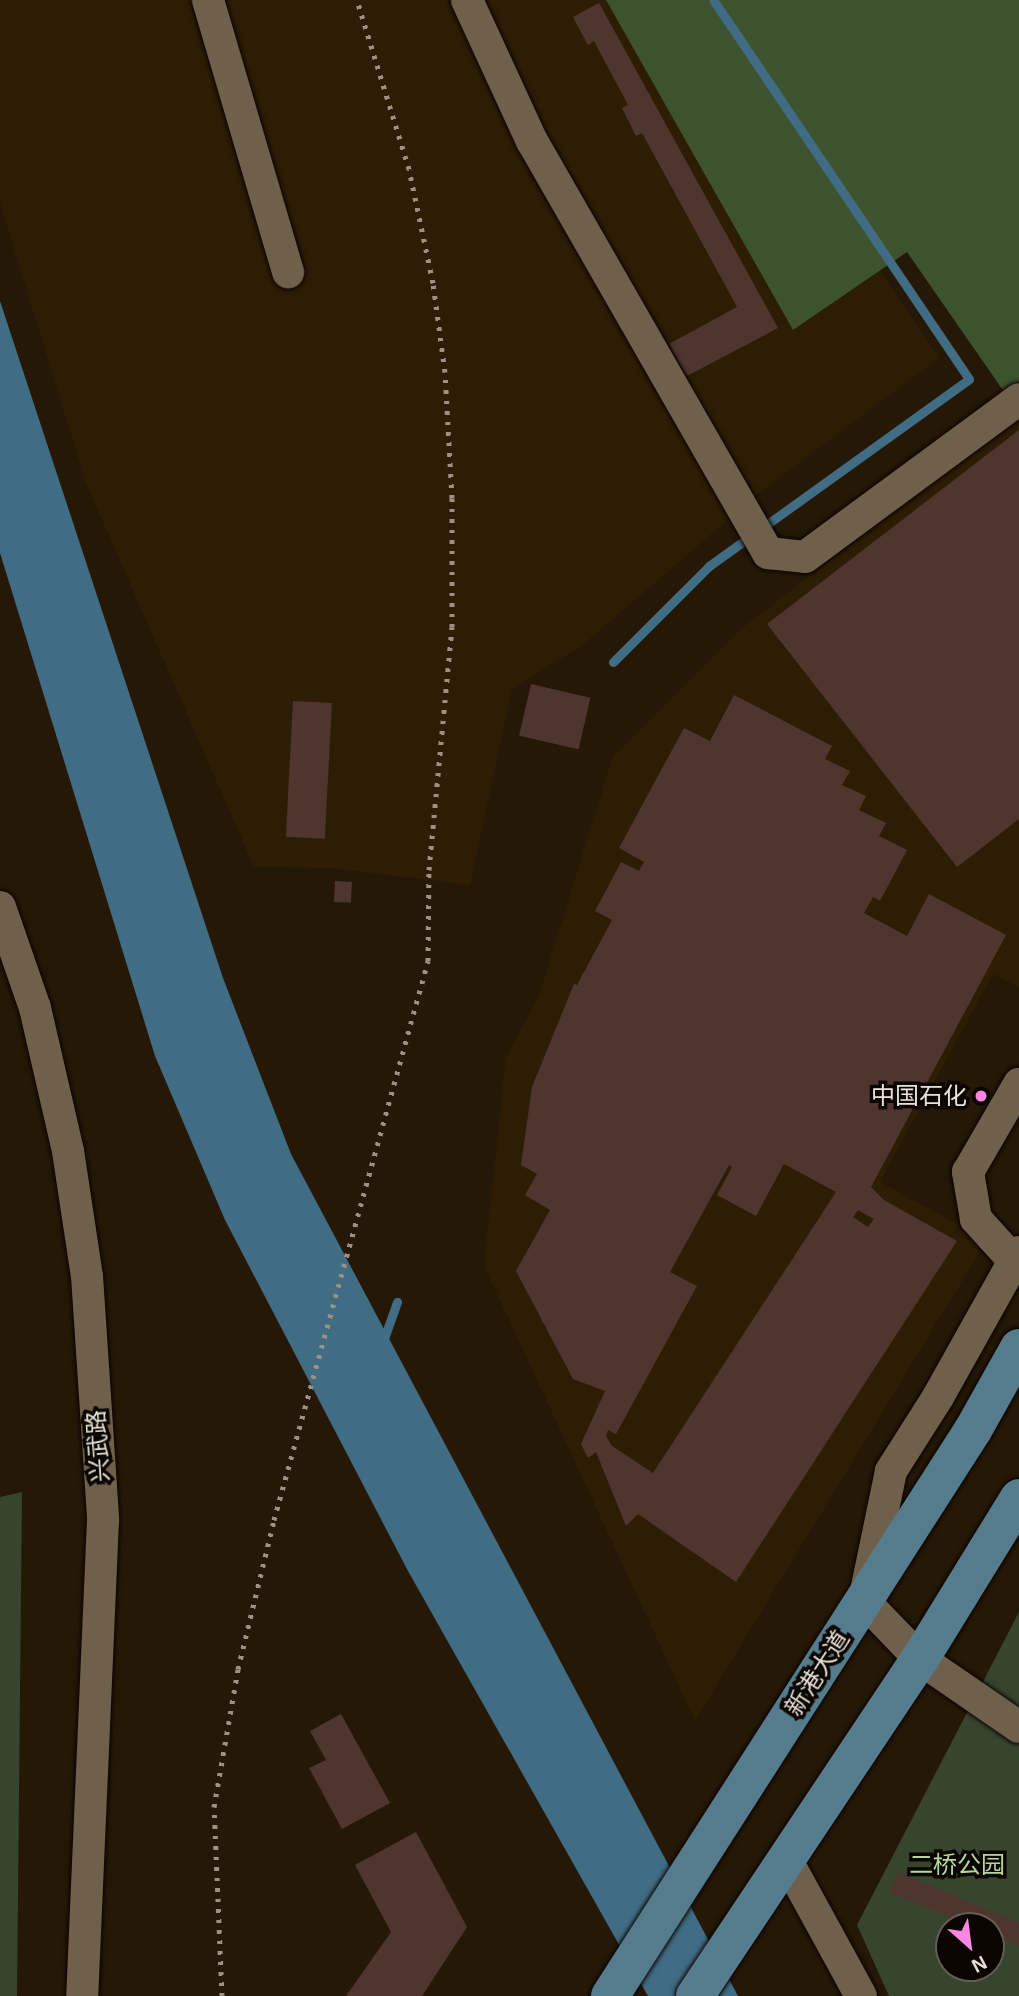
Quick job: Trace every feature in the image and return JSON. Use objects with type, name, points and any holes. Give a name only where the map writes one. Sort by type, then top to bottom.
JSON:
[{"type":"main road","name":"新港大道","points":[[610,1996],[973,1430],[1019,1348]]},
{"type":"main road","points":[[695,1996],[920,1659],[1019,1498]]},
{"type":"street","points":[[208,0],[288,272]]},
{"type":"street","points":[[467,0],[531,141],[768,554],[805,557],[1019,399]]},
{"type":"street","name":"兴武路","points":[[0,907],[38,1021],[68,1151],[88,1276],[103,1520],[82,1996]]},
{"type":"street","points":[[1019,1084],[968,1172],[976,1219],[1017,1256],[891,1471],[864,1601],[920,1659],[1019,1727]]},
{"type":"street","points":[[786,1860],[861,1996]]},
{"type":"shaded area","points":[[0,0],[696,0],[939,358],[759,493],[584,644],[512,689],[470,885],[330,868],[254,867],[86,483],[0,203]]},
{"type":"shaded area","points":[[1019,416],[1019,987],[993,974],[880,1182],[987,1240],[695,1721],[484,1266],[506,1058],[539,995],[613,756],[743,627]]},
{"type":"green space","points":[[606,0],[1019,0],[1019,391],[1009,399],[907,252],[793,330]]},
{"type":"green space","points":[[22,1492],[17,1996],[0,1996],[0,1497]]},
{"type":"green space","name":"二桥公园","points":[[1019,1612],[1019,1996],[889,1996],[857,1925]]},
{"type":"water","points":[[0,301],[223,978],[291,1154],[738,1996],[648,1996],[408,1571],[225,1220],[155,1056],[0,553]]},
{"type":"building","points":[[599,3],[778,328],[687,376],[669,344],[737,307],[642,133],[636,136],[622,108],[628,105],[594,41],[588,45],[573,17]]},
{"type":"building","points":[[1019,430],[1019,819],[957,867],[767,624]]},
{"type":"building","points":[[531,684],[590,698],[579,749],[519,736]]},
{"type":"building","points":[[734,695],[832,746],[825,759],[850,771],[842,785],[866,796],[859,810],[886,823],[879,836],[907,850],[880,901],[873,897],[864,913],[907,936],[929,894],[1006,935],[871,1187],[884,1200],[957,1241],[736,1582],[638,1514],[626,1526],[596,1452],[588,1458],[581,1444],[605,1391],[573,1379],[516,1271],[550,1210],[525,1195],[537,1174],[521,1165],[532,1087],[574,984],[577,985],[612,920],[595,911],[621,862],[639,871],[644,862],[619,848],[684,728],[710,741]],"holes":[[[784,1164],[836,1192],[653,1473],[612,1446],[606,1436],[608,1430],[616,1434],[697,1286],[670,1272],[729,1165],[732,1167],[717,1195],[756,1216]],[[858,1210],[874,1219],[868,1227],[853,1217]]]},
{"type":"building","points":[[293,701],[332,703],[325,839],[286,837]]},
{"type":"building","points":[[335,881],[352,882],[351,903],[334,902]]},
{"type":"building","points":[[341,1714],[390,1803],[342,1829],[309,1768],[326,1760],[310,1731]]},
{"type":"building","points":[[416,1832],[467,1927],[422,1996],[346,1996],[391,1932],[355,1865]]},
{"type":"building","points":[[898,1872],[993,1912],[937,1912],[889,1892]]},
{"type":"building","points":[[1005,1917],[1019,1923],[1019,1946],[1005,1940]]},
{"type":"waterway","points":[[613,662],[709,566],[969,379],[713,0]]},
{"type":"waterway","points":[[381,1347],[397,1302]]},
{"type":"railway","points":[[222,1996],[214,1807],[238,1669],[274,1520],[428,961],[429,870],[452,627],[452,498],[445,372],[433,283],[409,169],[357,0]]},
{"type":"place","name":"中国石化","points":[[981,1096]]}]
